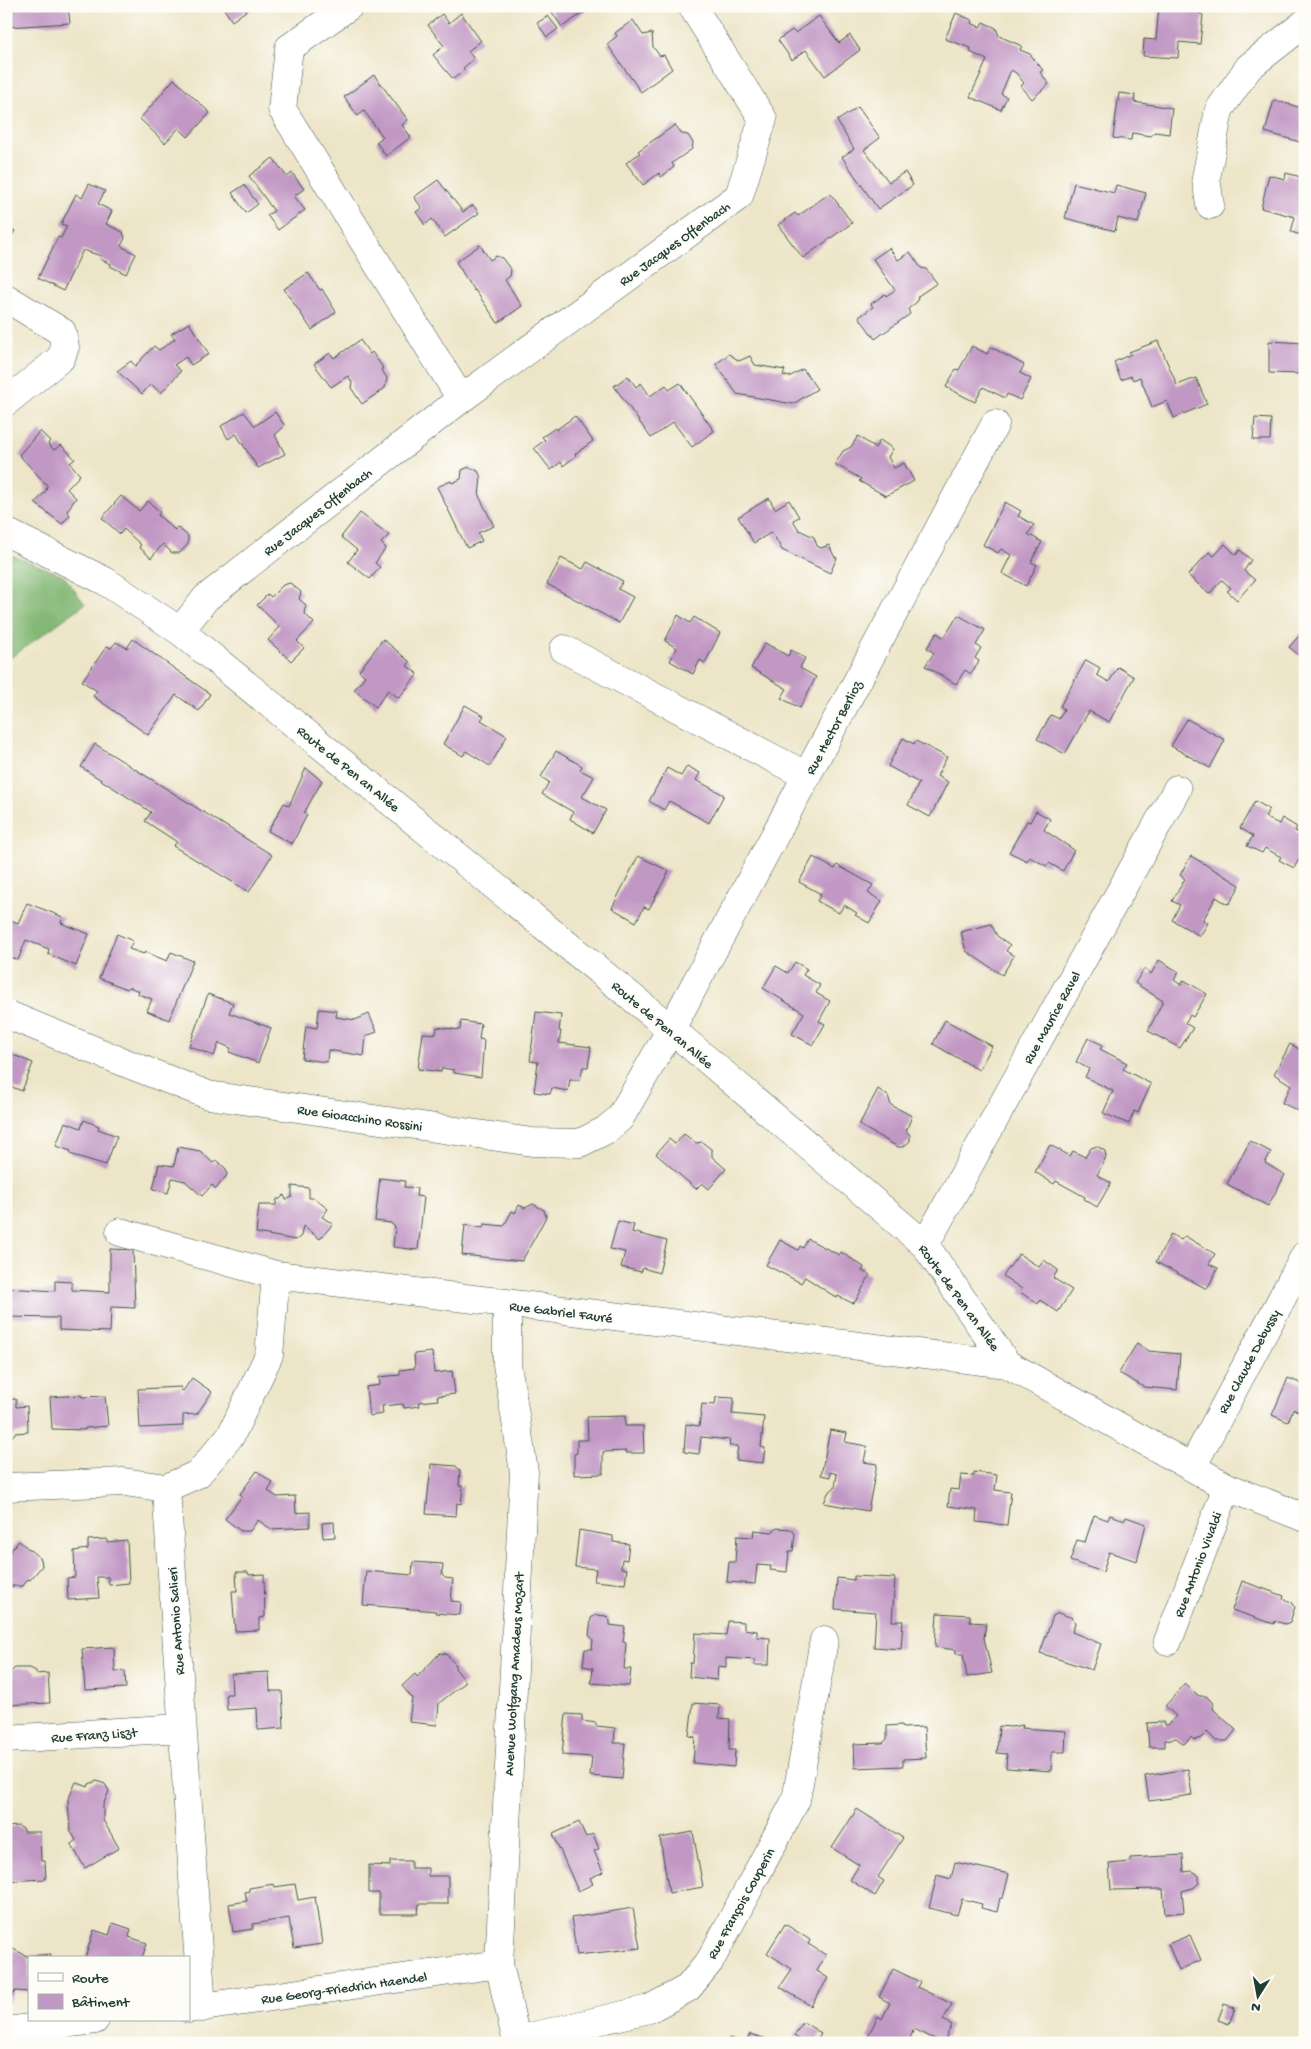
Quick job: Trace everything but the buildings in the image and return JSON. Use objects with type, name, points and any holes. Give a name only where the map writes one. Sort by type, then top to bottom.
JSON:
[{"type":"street","points":[[349,6],[289,48],[282,108],[461,399]]},
{"type":"street","name":"Rue Jacques Offenbach","points":[[180,631],[206,598],[461,399],[738,196],[763,119],[692,6]]},
{"type":"street","points":[[1210,205],[1206,178],[1219,110],[1249,67],[1305,23]]},
{"type":"street","points":[[6,298],[62,332],[65,347],[61,358],[6,402]]},
{"type":"street","name":"Rue Hector Berlioz","points":[[671,1029],[995,424]]},
{"type":"street","name":"Route de Pen an Allée","points":[[6,532],[105,581],[180,631],[671,1029],[925,1245],[1007,1364],[1227,1487],[1305,1518]]},
{"type":"street","points":[[564,649],[807,776]]},
{"type":"street","name":"Rue Maurice Ravel","points":[[925,1245],[1177,789]]},
{"type":"street","name":"Rue Gioacchino Rossini","points":[[6,1014],[208,1095],[532,1142],[580,1142],[606,1130],[620,1118],[671,1029]]},
{"type":"street","name":"Rue Gabriel Fauré","points":[[120,1232],[276,1276],[1007,1364]]},
{"type":"street","name":"Rue Claude Debussy","points":[[1192,1467],[1305,1255]]},
{"type":"street","points":[[6,1487],[124,1482],[166,1488],[198,1474],[231,1435],[269,1355],[276,1276]]},
{"type":"street","name":"Avenue Wolfgang Amadeus Mozart","points":[[507,1305],[507,1364],[524,1472],[499,1964],[517,2041]]},
{"type":"street","name":"Rue Antonio Vivaldi","points":[[1168,1641],[1227,1487]]},
{"type":"street","name":"Rue Antonio Salieri","points":[[166,1488],[181,1728],[195,2008]]},
{"type":"street","name":"Rue François Couperin","points":[[517,2041],[649,2009],[688,1988],[710,1961],[796,1800],[824,1640]]},
{"type":"street","name":"Rue Franz Liszt","points":[[6,1739],[181,1728]]},
{"type":"street","name":"Rue Georg-Friedrich Haendel","points":[[195,2008],[499,1964]]},
{"type":"street","points":[[6,2031],[79,2022]]},
{"type":"green space","points":[[6,553],[63,575],[85,604],[6,661]]}]
